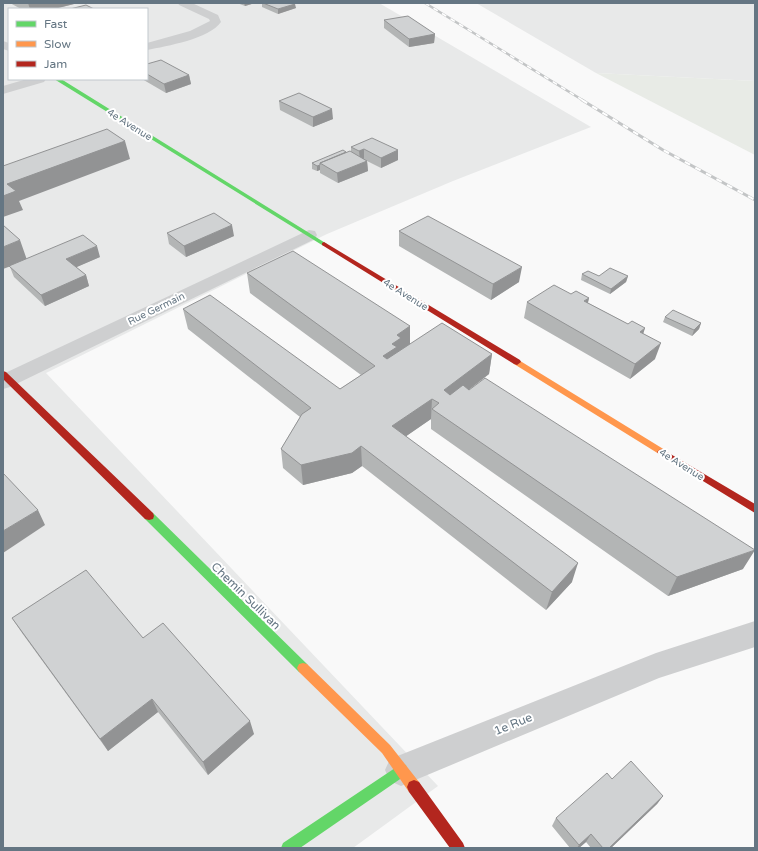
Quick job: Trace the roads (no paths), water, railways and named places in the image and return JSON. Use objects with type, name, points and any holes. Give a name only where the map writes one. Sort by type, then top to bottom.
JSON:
[{"type":"street","points":[[148,47],[201,31],[212,27],[216,22],[214,17],[182,3]]},
{"type":"street","points":[[3,90],[37,80]]},
{"type":"street","name":"4e Avenue","points":[[59,80],[755,510]]},
{"type":"street","name":"Rue Germain","points":[[5,378],[309,235]]},
{"type":"street","name":"Chemin Sullivan","points":[[5,378],[386,750],[458,848]]},
{"type":"street","name":"1e Rue","points":[[288,848],[401,770],[656,666],[755,634]]},
{"type":"railway","points":[[425,3],[584,101]]},
{"type":"railway","points":[[582,100],[663,150],[755,200]]}]
